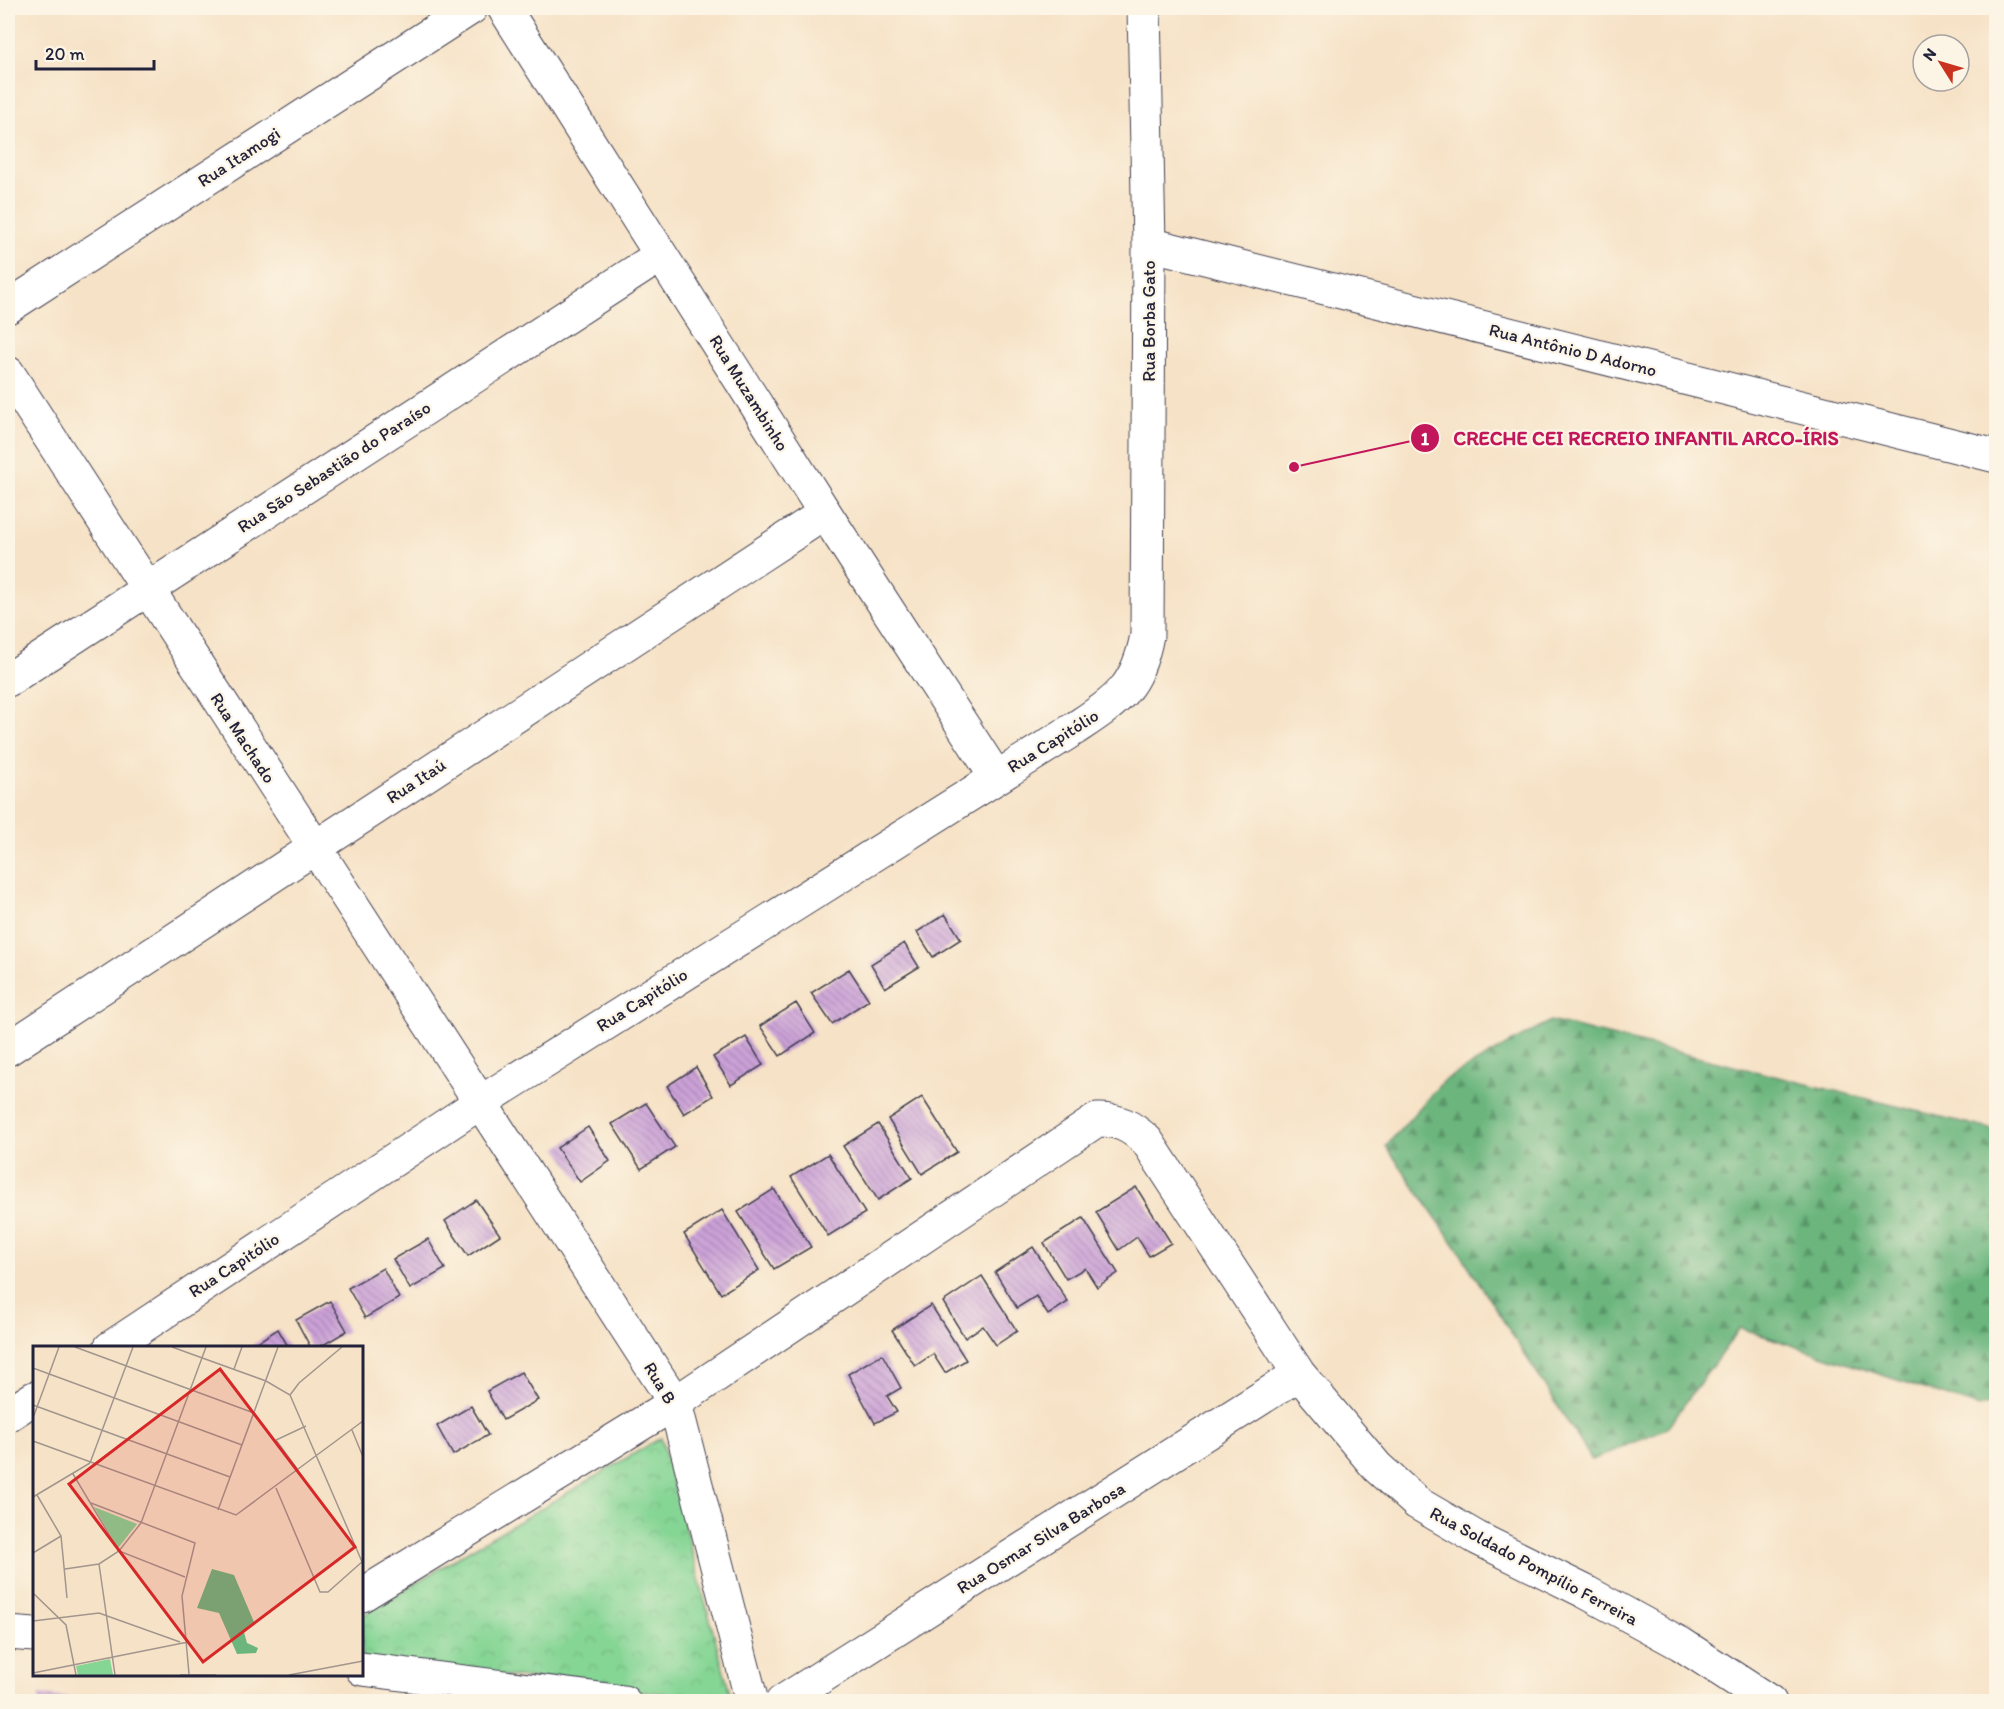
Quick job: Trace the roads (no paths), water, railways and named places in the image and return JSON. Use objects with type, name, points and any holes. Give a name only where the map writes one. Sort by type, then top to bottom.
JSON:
[{"type":"street","name":"Rua Itamogi","points":[[8,307],[471,8]]},
{"type":"street","name":"Rua Muzambinho","points":[[504,8],[996,777]]},
{"type":"street","name":"Rua Borba Gato","points":[[1144,8],[1149,244],[1147,635]]},
{"type":"street","name":"Rua Antônio D Adorno","points":[[1149,244],[1996,456]]},
{"type":"street","name":"Rua São Sebastião do Paraíso","points":[[8,680],[661,255]]},
{"type":"street","name":"Rua Machado","points":[[8,372],[146,589],[481,1102]]},
{"type":"street","name":"Rua Itaú","points":[[8,1049],[825,513]]},
{"type":"street","name":"Rua Capitólio","points":[[112,1346],[481,1102],[1111,704],[1132,681],[1143,658],[1147,635]]},
{"type":"street","name":"Rua B","points":[[481,1102],[675,1404],[752,1701]]},
{"type":"street","name":"Rua Soldado Pompílio Ferreira","points":[[363,1594],[675,1404],[1097,1120],[1111,1119],[1137,1131],[1147,1141],[1299,1374],[1377,1467],[1417,1503],[1478,1538],[1584,1591],[1681,1644],[1770,1701]]},
{"type":"street","name":"Rua Osmar Silva Barbosa","points":[[782,1701],[1299,1374]]},
{"type":"street","points":[[8,1415],[33,1399]]},
{"type":"street","points":[[8,1633],[33,1635]]},
{"type":"street","points":[[363,1669],[624,1701]]},
{"type":"place","name":"CRECHE CEI RECREIO INFANTIL ARCO-ÍRIS","points":[[1294,467]]}]
